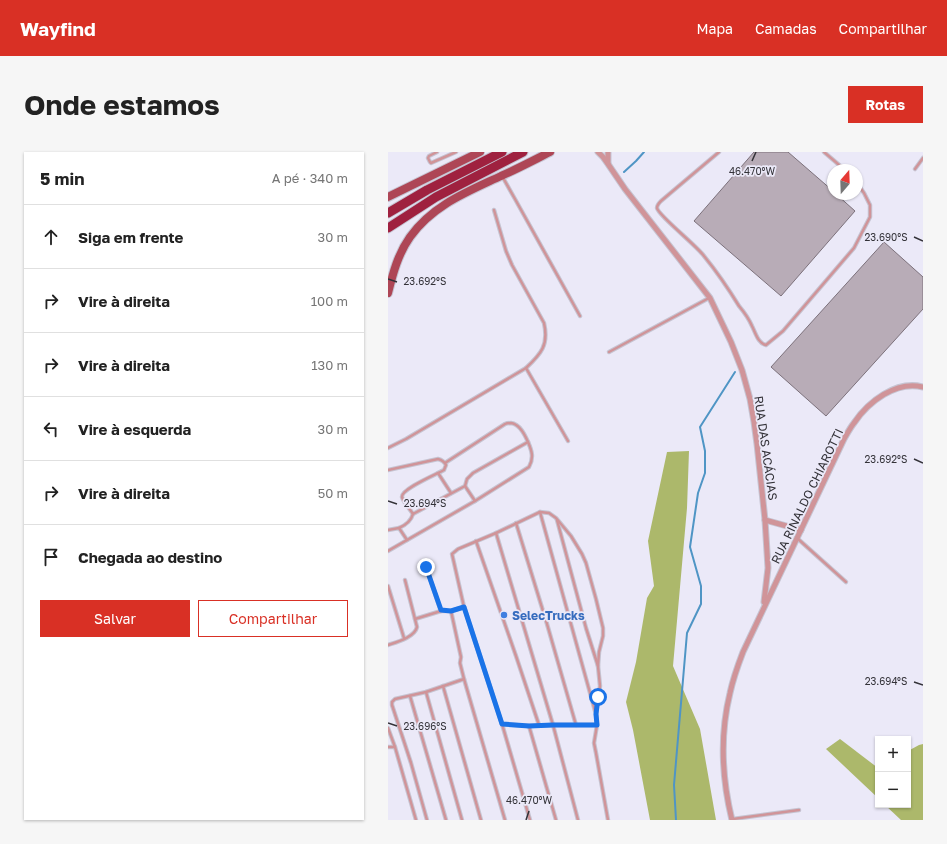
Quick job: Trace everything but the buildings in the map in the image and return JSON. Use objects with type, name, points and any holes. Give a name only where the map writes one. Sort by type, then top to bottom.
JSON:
[{"type":"highway","points":[[388,213],[427,190],[502,152]]},
{"type":"highway","points":[[388,228],[436,197],[523,152]]},
{"type":"main road","points":[[388,197],[480,152]]},
{"type":"main road","points":[[388,293],[393,273],[403,249],[410,237],[418,226],[437,209],[453,199],[550,152]]},
{"type":"street","name":"RUA DAS ACÁCIAS","points":[[598,152],[710,298],[731,342],[742,370],[750,399],[758,444],[765,520],[768,568],[763,608]]},
{"type":"street","points":[[608,152],[608,164]]},
{"type":"street","name":"RUA RINALDO CHIAROTTI","points":[[763,608],[844,439],[854,423],[877,399],[891,391],[905,387],[923,387]]},
{"type":"street","points":[[765,520],[801,530]]},
{"type":"street","points":[[732,820],[724,775],[725,720],[735,672],[763,608]]},
{"type":"lane","points":[[437,152],[429,156],[428,158],[430,162],[432,163],[456,152]]},
{"type":"lane","points":[[719,152],[661,200],[657,208],[665,219],[700,251],[726,285],[750,322],[762,344],[766,345],[783,331],[854,248],[870,217],[870,205],[863,192]]},
{"type":"lane","points":[[824,152],[838,164]]},
{"type":"lane","points":[[915,169],[923,158]]},
{"type":"lane","points":[[502,176],[580,316]]},
{"type":"lane","points":[[388,448],[406,439],[526,368],[540,353],[544,346],[546,331],[544,323],[512,265],[506,251],[494,210]]},
{"type":"lane","points":[[609,352],[710,298]]},
{"type":"lane","points":[[526,368],[568,441]]},
{"type":"lane","points":[[388,551],[475,501],[528,467],[532,462],[532,452],[525,435],[517,425],[511,423],[505,424],[445,463]]},
{"type":"lane","points":[[388,529],[399,528],[407,524],[413,514],[465,486],[467,479],[473,473],[528,442]]},
{"type":"lane","points":[[388,470],[438,459],[445,463]]},
{"type":"lane","points":[[413,514],[403,499],[403,493],[444,470],[446,465],[445,463]]},
{"type":"lane","points":[[438,473],[451,493]]},
{"type":"lane","points":[[465,486],[475,501]]},
{"type":"lane","points":[[540,512],[596,714],[597,725],[594,743],[608,820]]},
{"type":"lane","points":[[530,820],[502,724],[464,607],[452,554],[458,549],[540,512],[549,513],[556,518],[571,536],[586,563],[603,628],[603,636],[599,652],[598,666],[600,686],[596,714]]},
{"type":"lane","points":[[556,518],[598,666]]},
{"type":"lane","points":[[516,522],[576,724]]},
{"type":"lane","points":[[399,528],[407,540]]},
{"type":"lane","points":[[496,533],[553,725],[578,820]]},
{"type":"lane","points":[[797,538],[846,582]]},
{"type":"lane","points":[[476,541],[539,725]]},
{"type":"lane","points":[[426,567],[441,610]]},
{"type":"lane","points":[[388,645],[412,635],[416,631],[417,627],[405,580]]},
{"type":"lane","points":[[388,586],[404,638]]},
{"type":"lane","points":[[415,619],[441,610],[451,611],[464,607]]},
{"type":"lane","points":[[451,611],[464,679],[505,820]]},
{"type":"lane","points":[[427,820],[411,763],[392,705],[393,700],[426,692],[464,679]]},
{"type":"lane","points":[[443,686],[481,820]]},
{"type":"lane","points":[[426,692],[462,820]]},
{"type":"lane","points":[[410,696],[446,820]]},
{"type":"lane","points":[[502,724],[529,726],[576,724],[597,725]]},
{"type":"lane","points":[[529,726],[556,820]]},
{"type":"lane","points":[[388,728],[416,820]]},
{"type":"lane","points":[[388,747],[395,747]]},
{"type":"lane","points":[[732,820],[799,810]]},
{"type":"green space","points":[[689,451],[687,508],[673,666],[700,729],[716,820],[650,820],[633,730],[626,702],[636,662],[647,598],[654,586],[648,541],[667,452]]},
{"type":"green space","points":[[840,739],[875,766],[875,795],[826,749]]},
{"type":"green space","points":[[923,744],[923,820],[901,820],[888,808],[911,808],[911,749]]},
{"type":"waterway","points":[[624,172],[644,152]]},
{"type":"waterway","points":[[676,820],[674,785],[687,633],[701,604],[701,586],[690,547],[698,493],[705,473],[705,451],[700,427],[735,372]]},
{"type":"place","name":"SelecTrucks","points":[[504,615]]},
{"type":"route","points":[[426,567],[441,610],[451,611],[464,607],[502,724],[529,726],[576,724],[597,725],[596,714],[598,697]]}]
